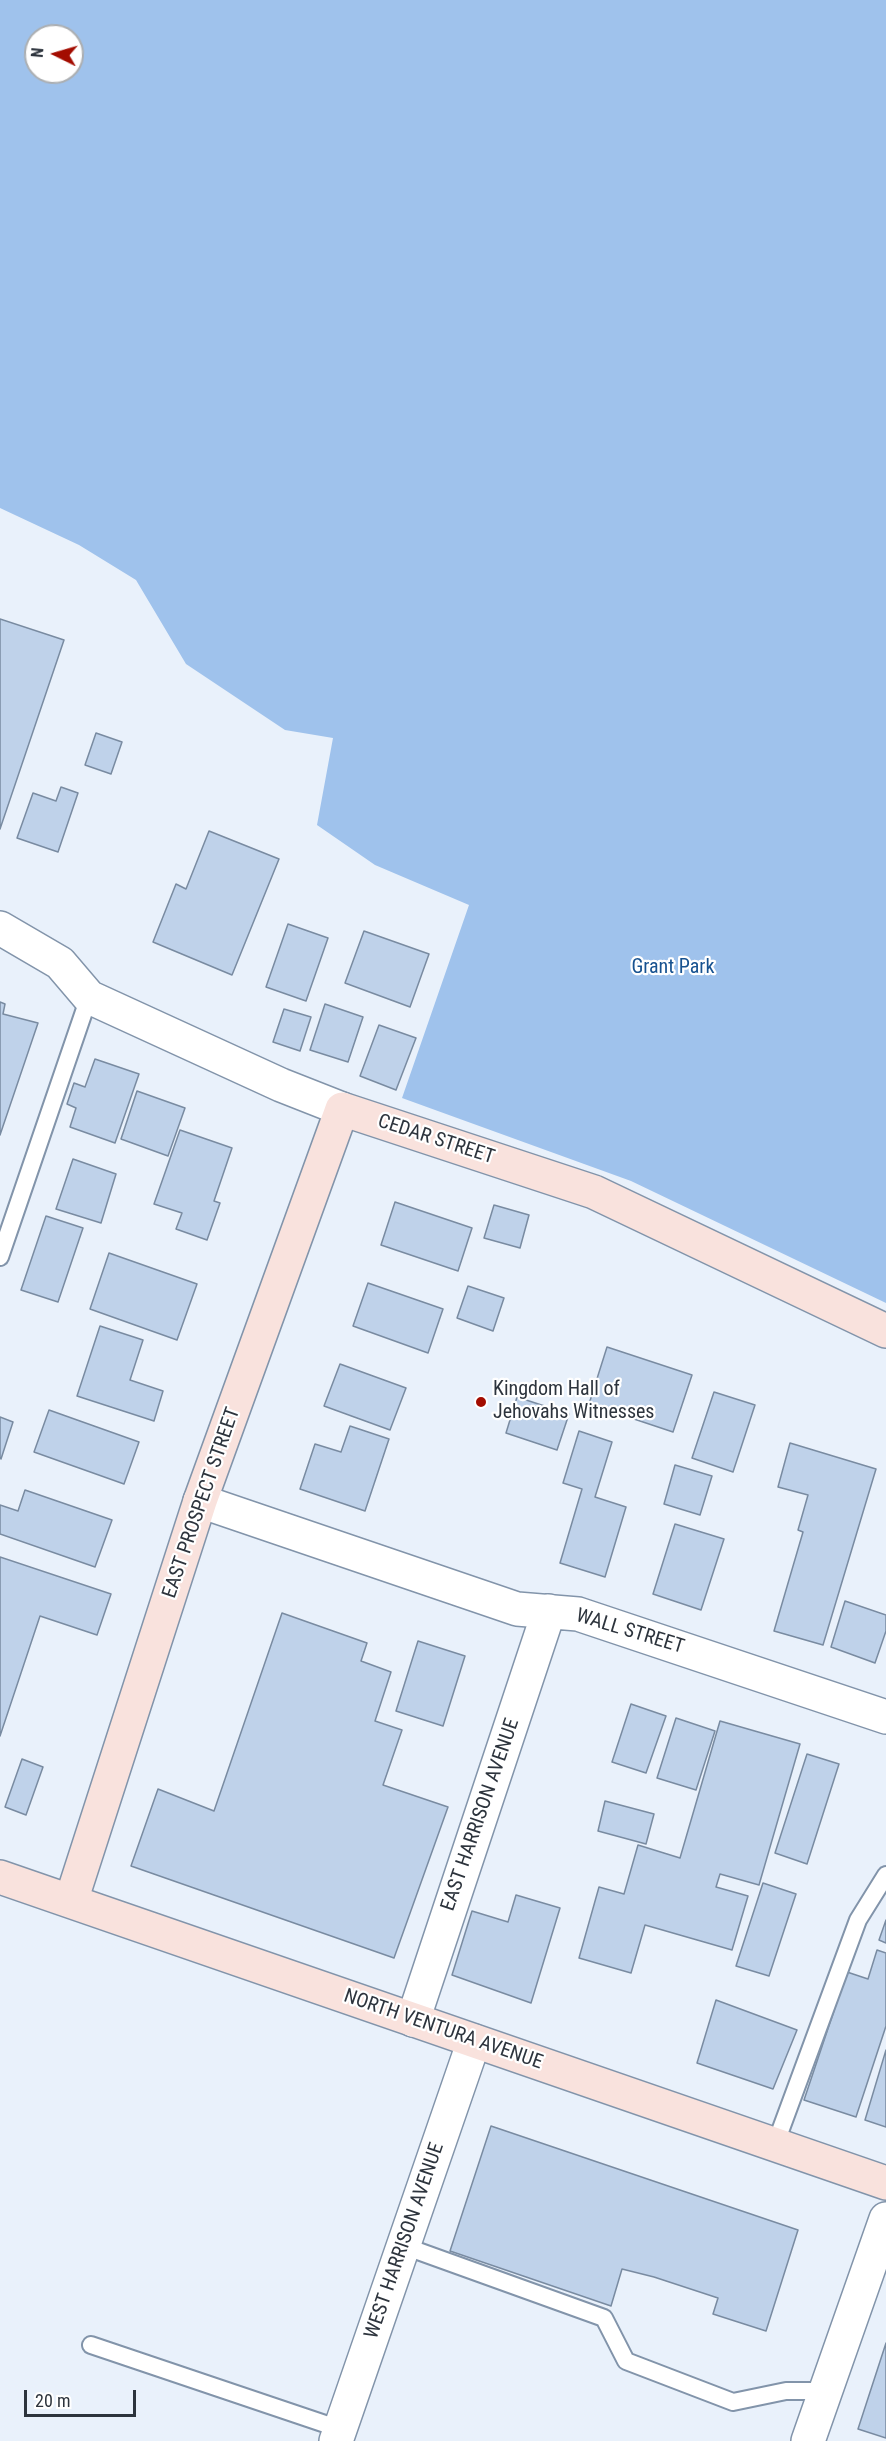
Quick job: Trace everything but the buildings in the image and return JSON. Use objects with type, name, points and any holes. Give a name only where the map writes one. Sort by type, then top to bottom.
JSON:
[{"type":"main road","name":"CEDAR STREET","points":[[342,1109],[594,1192],[886,1331]]},
{"type":"main road","name":"EAST PROSPECT STREET","points":[[71,1901],[200,1501],[342,1109]]},
{"type":"main road","name":"NORTH VENTURA AVENUE","points":[[0,1876],[886,2183]]},
{"type":"street","name":"CEDAR STREET","points":[[0,928],[60,963],[89,997],[281,1085],[342,1109]]},
{"type":"street","name":"WALL STREET","points":[[200,1501],[517,1609],[578,1614],[886,1718]]},
{"type":"street","name":"EAST HARRISON AVENUE","points":[[413,2020],[549,1611]]},
{"type":"street","name":"WEST HARRISON AVENUE","points":[[338,2435],[474,2041]]},
{"type":"street","points":[[808,2441],[886,2219]]},
{"type":"lane","points":[[0,1257],[89,997]]},
{"type":"lane","points":[[775,2145],[858,1920],[886,1875]]},
{"type":"lane","points":[[404,2246],[604,2318],[626,2361],[733,2402],[786,2391],[825,2391]]},
{"type":"lane","points":[[91,2345],[338,2435]]},
{"type":"green space","name":"Grant Park","points":[[0,0],[886,0],[886,1303],[631,1181],[402,1098],[469,905],[375,865],[317,825],[333,738],[285,730],[186,664],[136,580],[79,545],[0,508]]},
{"type":"place","name":"Kingdom Hall of Jehovahs Witnesses","points":[[481,1402]]}]
